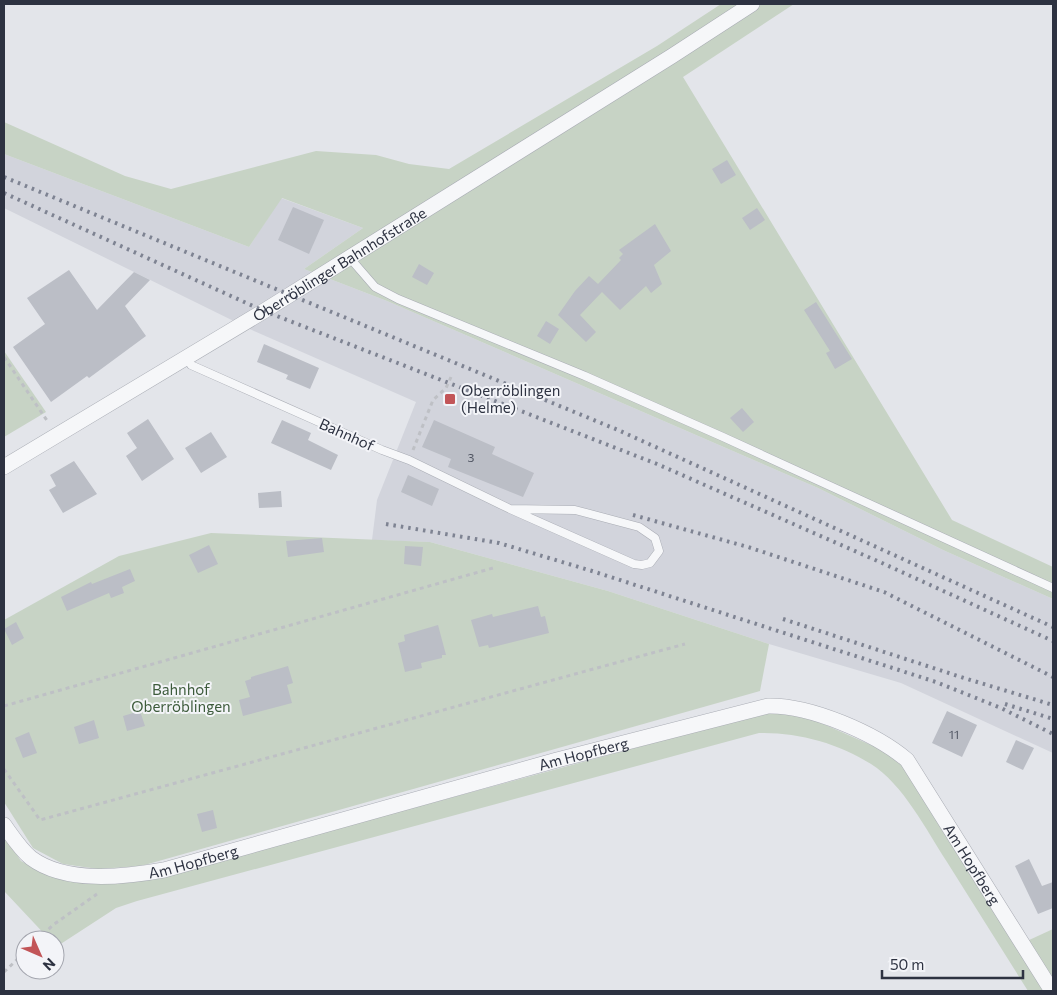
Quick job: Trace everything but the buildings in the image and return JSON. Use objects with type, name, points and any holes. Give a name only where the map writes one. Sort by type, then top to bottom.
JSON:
[{"type":"street","name":"Oberröblinger Bahnhofstraße","points":[[4,467],[349,257],[672,56],[752,4]]},
{"type":"street","name":"Am Hopfberg","points":[[4,825],[31,858],[47,867],[82,876],[128,876],[164,870],[567,758],[768,706],[786,706],[808,710],[845,725],[894,749],[907,760],[1052,991]]},
{"type":"lane","points":[[349,257],[375,287],[398,299],[602,384],[1053,588]]},
{"type":"lane","name":"Bahnhof","points":[[186,357],[191,365],[382,450],[409,460],[510,509],[634,564],[650,563],[659,551],[655,538],[648,532],[611,518],[561,508],[510,509]]},
{"type":"path","points":[[4,357],[57,435]]},
{"type":"path","points":[[409,460],[433,400],[446,388],[451,377]]},
{"type":"path","points":[[4,706],[493,568]]},
{"type":"path","points":[[4,769],[40,820],[685,644]]},
{"type":"path","points":[[48,930],[98,893]]},
{"type":"path","points":[[4,972],[15,962]]},
{"type":"shaded area","points":[[4,154],[249,247],[281,198],[363,228],[304,269],[387,301],[818,488],[943,550],[1053,599],[1053,753],[901,683],[769,644],[608,591],[430,542],[372,540],[377,500],[416,402],[254,331],[4,208]]},
{"type":"green space","points":[[721,4],[794,4],[683,77],[952,520],[1053,567],[1053,599],[943,550],[818,488],[387,301],[304,269],[363,228],[282,198],[249,247],[4,154],[4,122],[125,176],[171,189],[316,151],[376,155],[409,164],[449,169],[657,46]]},
{"type":"green space","points":[[4,351],[46,412],[4,437]]},
{"type":"green space","name":"Bahnhof Oberröblingen","points":[[211,533],[430,542],[608,591],[769,644],[760,691],[141,866],[98,869],[63,864],[33,848],[4,802],[4,620],[119,556]]},
{"type":"green space","points":[[764,713],[803,715],[889,753],[901,762],[1046,991],[1028,991],[914,809],[894,783],[871,764],[845,750],[817,740],[788,734],[759,733],[137,901],[116,908],[65,941],[65,930],[41,930],[4,891],[4,836],[21,861],[50,876],[154,878]]},
{"type":"green space","points":[[1053,929],[1053,983],[1027,941]]},
{"type":"railway","points":[[4,177],[618,430],[1053,627]]},
{"type":"railway","points":[[4,193],[264,311],[657,464],[1053,641]]},
{"type":"railway","points":[[633,515],[748,547],[884,592],[1053,677]]},
{"type":"railway","points":[[386,524],[499,543],[592,571],[936,682],[1001,708],[1053,734]]},
{"type":"railway","points":[[783,619],[1053,705]]},
{"type":"railway","points":[[1005,704],[1053,719]]},
{"type":"place","name":"Oberröblingen (Helme)","points":[[450,399]]}]
